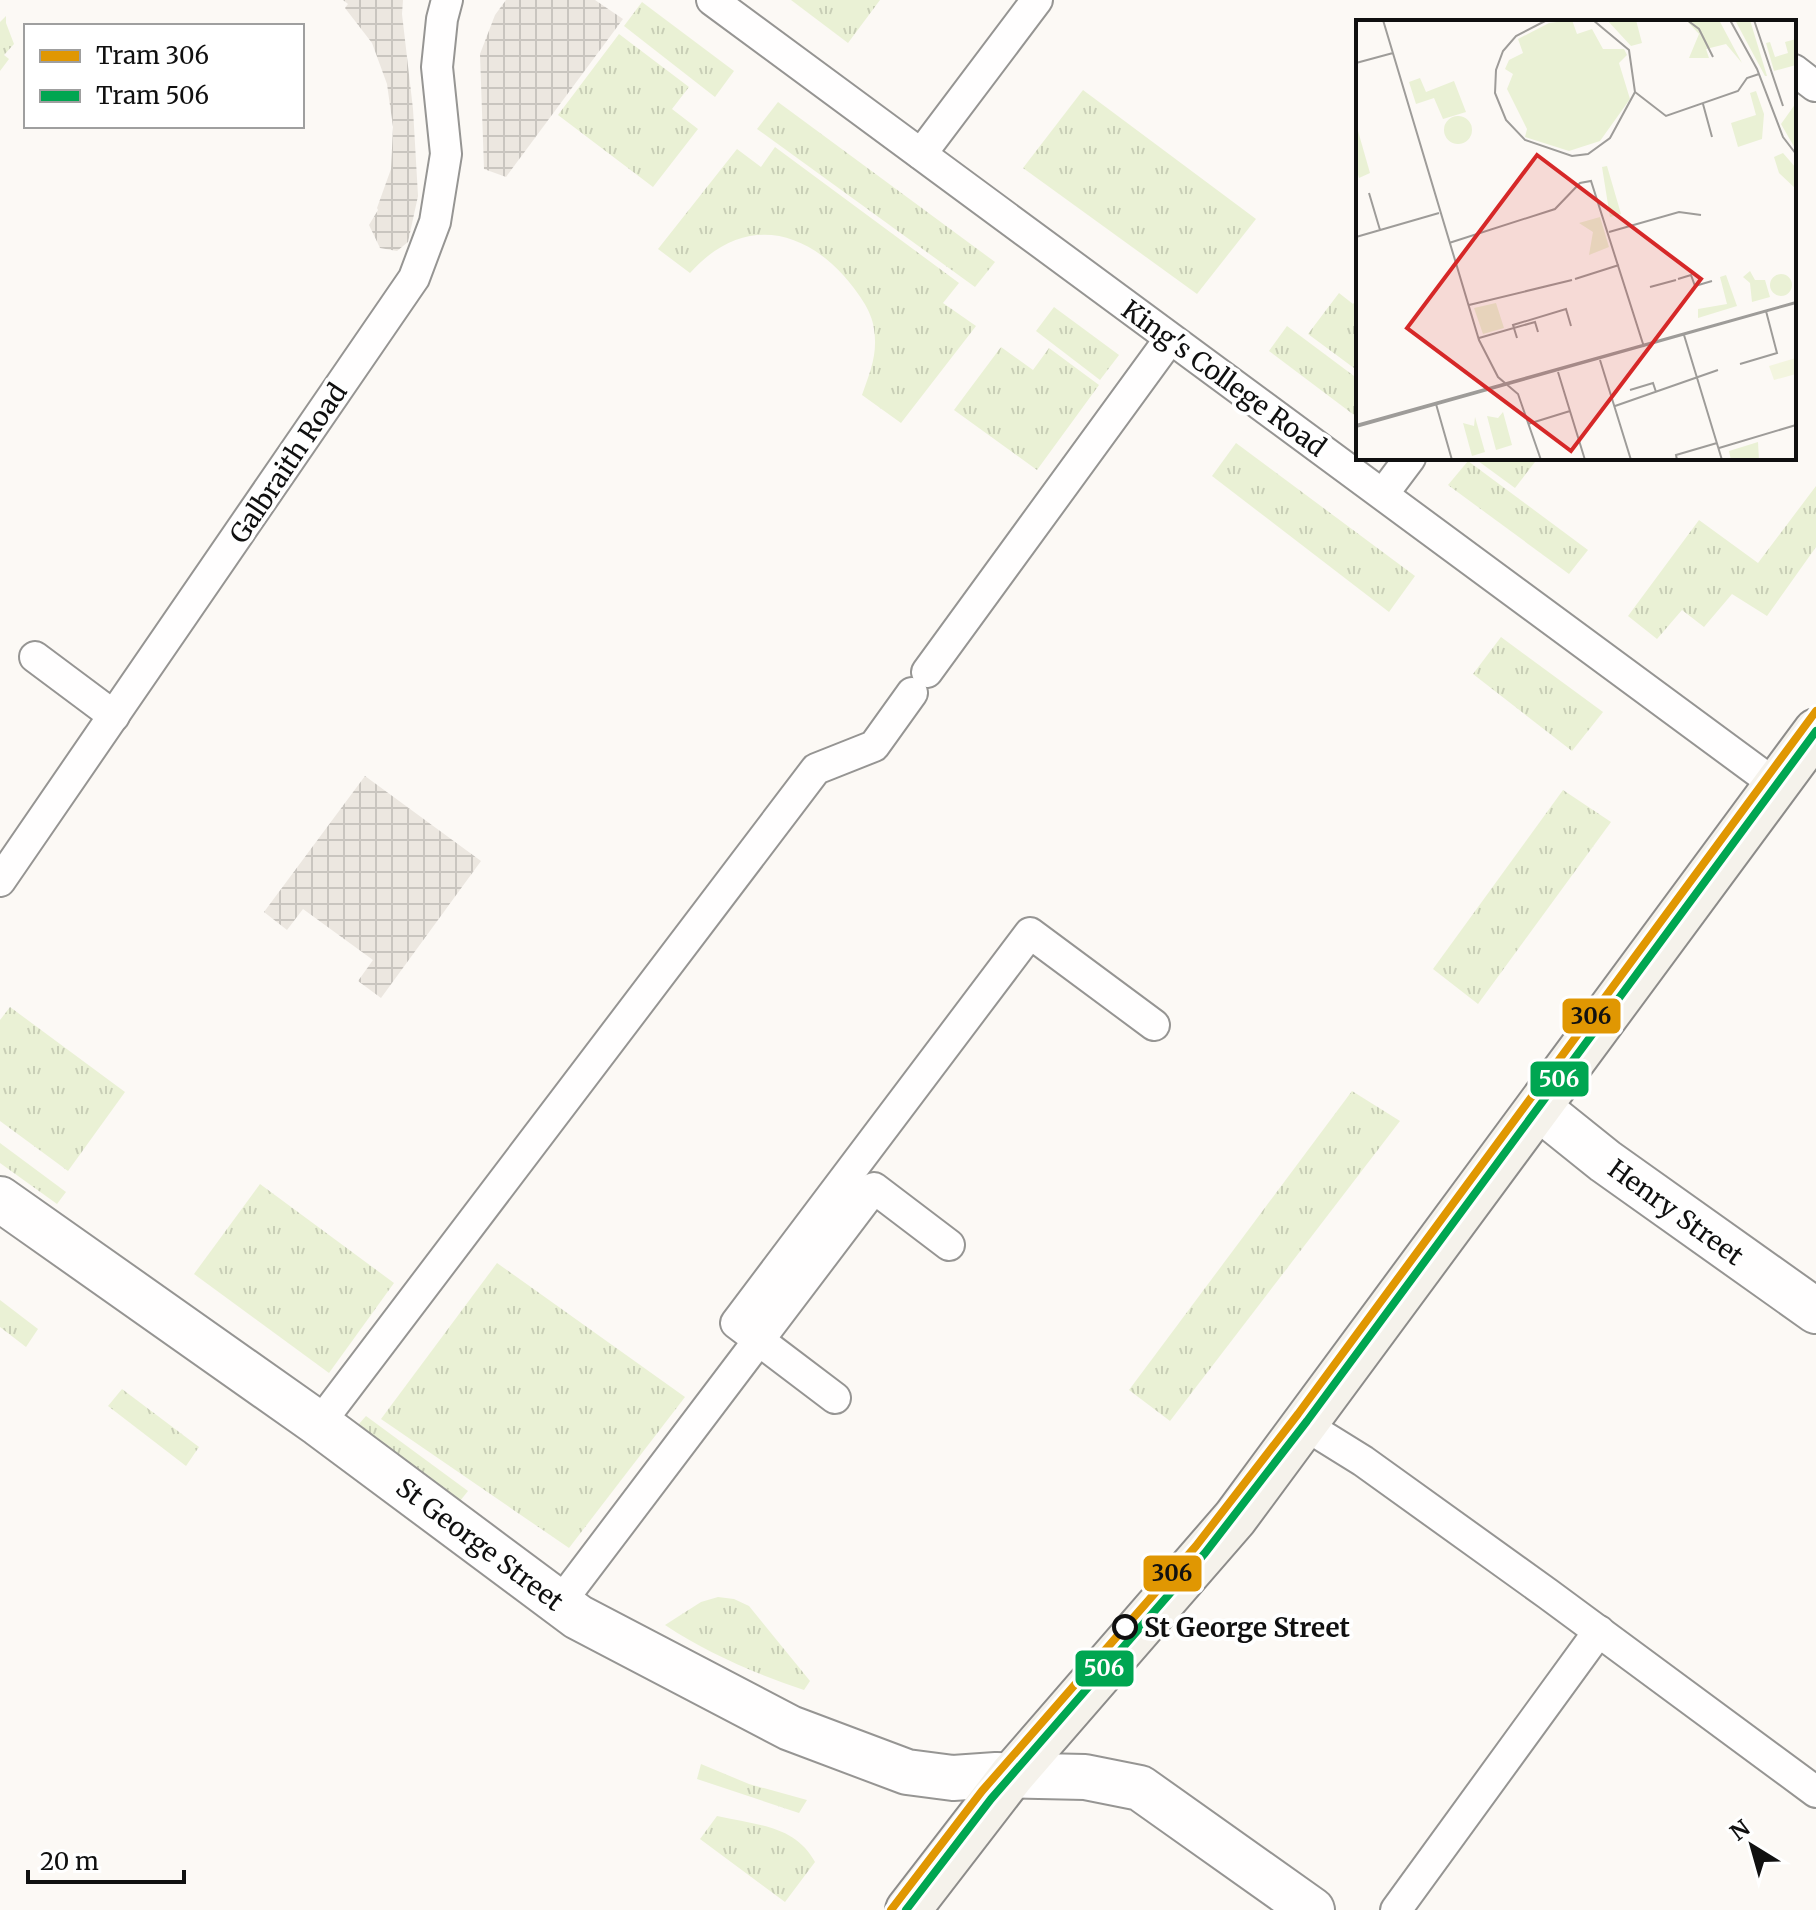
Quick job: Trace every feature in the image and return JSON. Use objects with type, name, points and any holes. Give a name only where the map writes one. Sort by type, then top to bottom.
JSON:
[{"type":"main road","points":[[908,1910],[1012,1775],[1196,1565],[1305,1425],[1816,731]]},
{"type":"street","name":"Henry Street","points":[[1539,1108],[1605,1161],[1816,1311]]},
{"type":"street","name":"St George Street","points":[[0,1199],[319,1424],[578,1617],[790,1728],[907,1772],[953,1778],[1012,1775],[1085,1777],[1140,1788],[1312,1910]]},
{"type":"lane","name":"Galbraith Road","points":[[0,881],[414,278],[435,222],[446,154],[437,67],[447,0]]},
{"type":"lane","name":"King's College Road","points":[[712,0],[1776,785]]},
{"type":"lane","points":[[921,154],[1037,0]]},
{"type":"lane","points":[[1796,72],[1816,84]]},
{"type":"lane","points":[[319,1424],[816,769],[874,746],[1169,340]]},
{"type":"lane","points":[[1383,494],[1408,460]]},
{"type":"lane","points":[[35,657],[114,716]]},
{"type":"lane","points":[[835,1398],[736,1323],[1030,933],[1154,1025]]},
{"type":"lane","points":[[559,1604],[874,1188],[949,1245]]},
{"type":"lane","points":[[1305,1425],[1363,1461],[1816,1792]]},
{"type":"lane","points":[[1396,1910],[1599,1631]]},
{"type":"green space","points":[[791,0],[880,0],[848,43]]},
{"type":"green space","points":[[642,2],[734,71],[715,97],[624,26]]},
{"type":"green space","points":[[6,16],[14,44],[4,55],[9,59],[0,71],[0,22]]},
{"type":"green space","points":[[619,34],[689,87],[672,109],[698,129],[653,187],[558,115]]},
{"type":"green space","points":[[1083,90],[1256,219],[1197,294],[1023,168]]},
{"type":"green space","points":[[778,102],[995,262],[975,287],[757,129]]},
{"type":"green space","points":[[775,147],[959,283],[943,303],[976,326],[901,423],[862,395],[874,355],[873,322],[858,294],[826,259],[807,246],[787,238],[767,235],[747,237],[728,243],[708,255],[690,273],[658,249],[737,149],[761,167]]},
{"type":"green space","points":[[1339,293],[1353,304],[1356,300],[1356,370],[1308,334]]},
{"type":"green space","points":[[1054,307],[1119,355],[1100,380],[1036,331]]},
{"type":"green space","points":[[1287,326],[1356,378],[1356,416],[1269,351]]},
{"type":"green space","points":[[1001,347],[1033,370],[1049,348],[1099,385],[1037,470],[954,410]]},
{"type":"green space","points":[[1236,443],[1415,576],[1389,612],[1212,476]]},
{"type":"green space","points":[[1477,460],[1536,460],[1515,488]]},
{"type":"green space","points":[[1468,461],[1588,550],[1569,574],[1448,485]]},
{"type":"green space","points":[[1816,486],[1816,547],[1767,616],[1732,594],[1704,627],[1682,610],[1657,639],[1628,616],[1699,520],[1758,563]]},
{"type":"green space","points":[[1501,637],[1603,712],[1572,751],[1473,674]]},
{"type":"green space","points":[[1563,790],[1611,822],[1478,1004],[1433,969]]},
{"type":"green space","points":[[10,1007],[125,1092],[68,1171],[0,1121],[0,1020]]},
{"type":"green space","points":[[1352,1091],[1400,1121],[1170,1421],[1129,1390]]},
{"type":"green space","points":[[0,1143],[66,1192],[57,1204],[0,1163]]},
{"type":"green space","points":[[260,1184],[394,1283],[329,1373],[194,1274]]},
{"type":"green space","points":[[497,1263],[685,1397],[569,1548],[381,1419]]},
{"type":"green space","points":[[0,1300],[38,1329],[26,1347],[0,1327]]},
{"type":"green space","points":[[122,1389],[199,1447],[186,1466],[108,1406]]},
{"type":"green space","points":[[366,1416],[468,1491],[460,1501],[358,1425]]},
{"type":"green space","points":[[718,1597],[734,1599],[749,1606],[810,1681],[804,1690],[732,1662],[665,1625],[701,1602]]},
{"type":"green space","points":[[701,1764],[749,1784],[807,1800],[799,1813],[697,1779]]},
{"type":"green space","points":[[717,1816],[773,1828],[797,1840],[807,1850],[815,1862],[785,1902],[700,1839]]},
{"type":"shaded area","points":[[343,0],[403,0],[418,196],[408,242],[397,251],[380,248],[369,225],[378,210],[391,169],[393,127],[387,84],[372,43],[345,8],[348,4]]},
{"type":"shaded area","points":[[506,0],[595,0],[623,19],[506,177],[484,169],[480,54],[495,15]]},
{"type":"shaded area","points":[[365,776],[481,861],[381,998],[358,981],[373,960],[303,909],[287,930],[264,912]]},
{"type":"tram line","name":"306","points":[[891,1910],[982,1791],[1196,1546],[1298,1414],[1816,711]]},
{"type":"tram line","name":"506","points":[[906,1910],[991,1799],[1205,1553],[1307,1421],[1816,731]]},
{"type":"place","name":"St George Street","points":[[1125,1627]]}]
